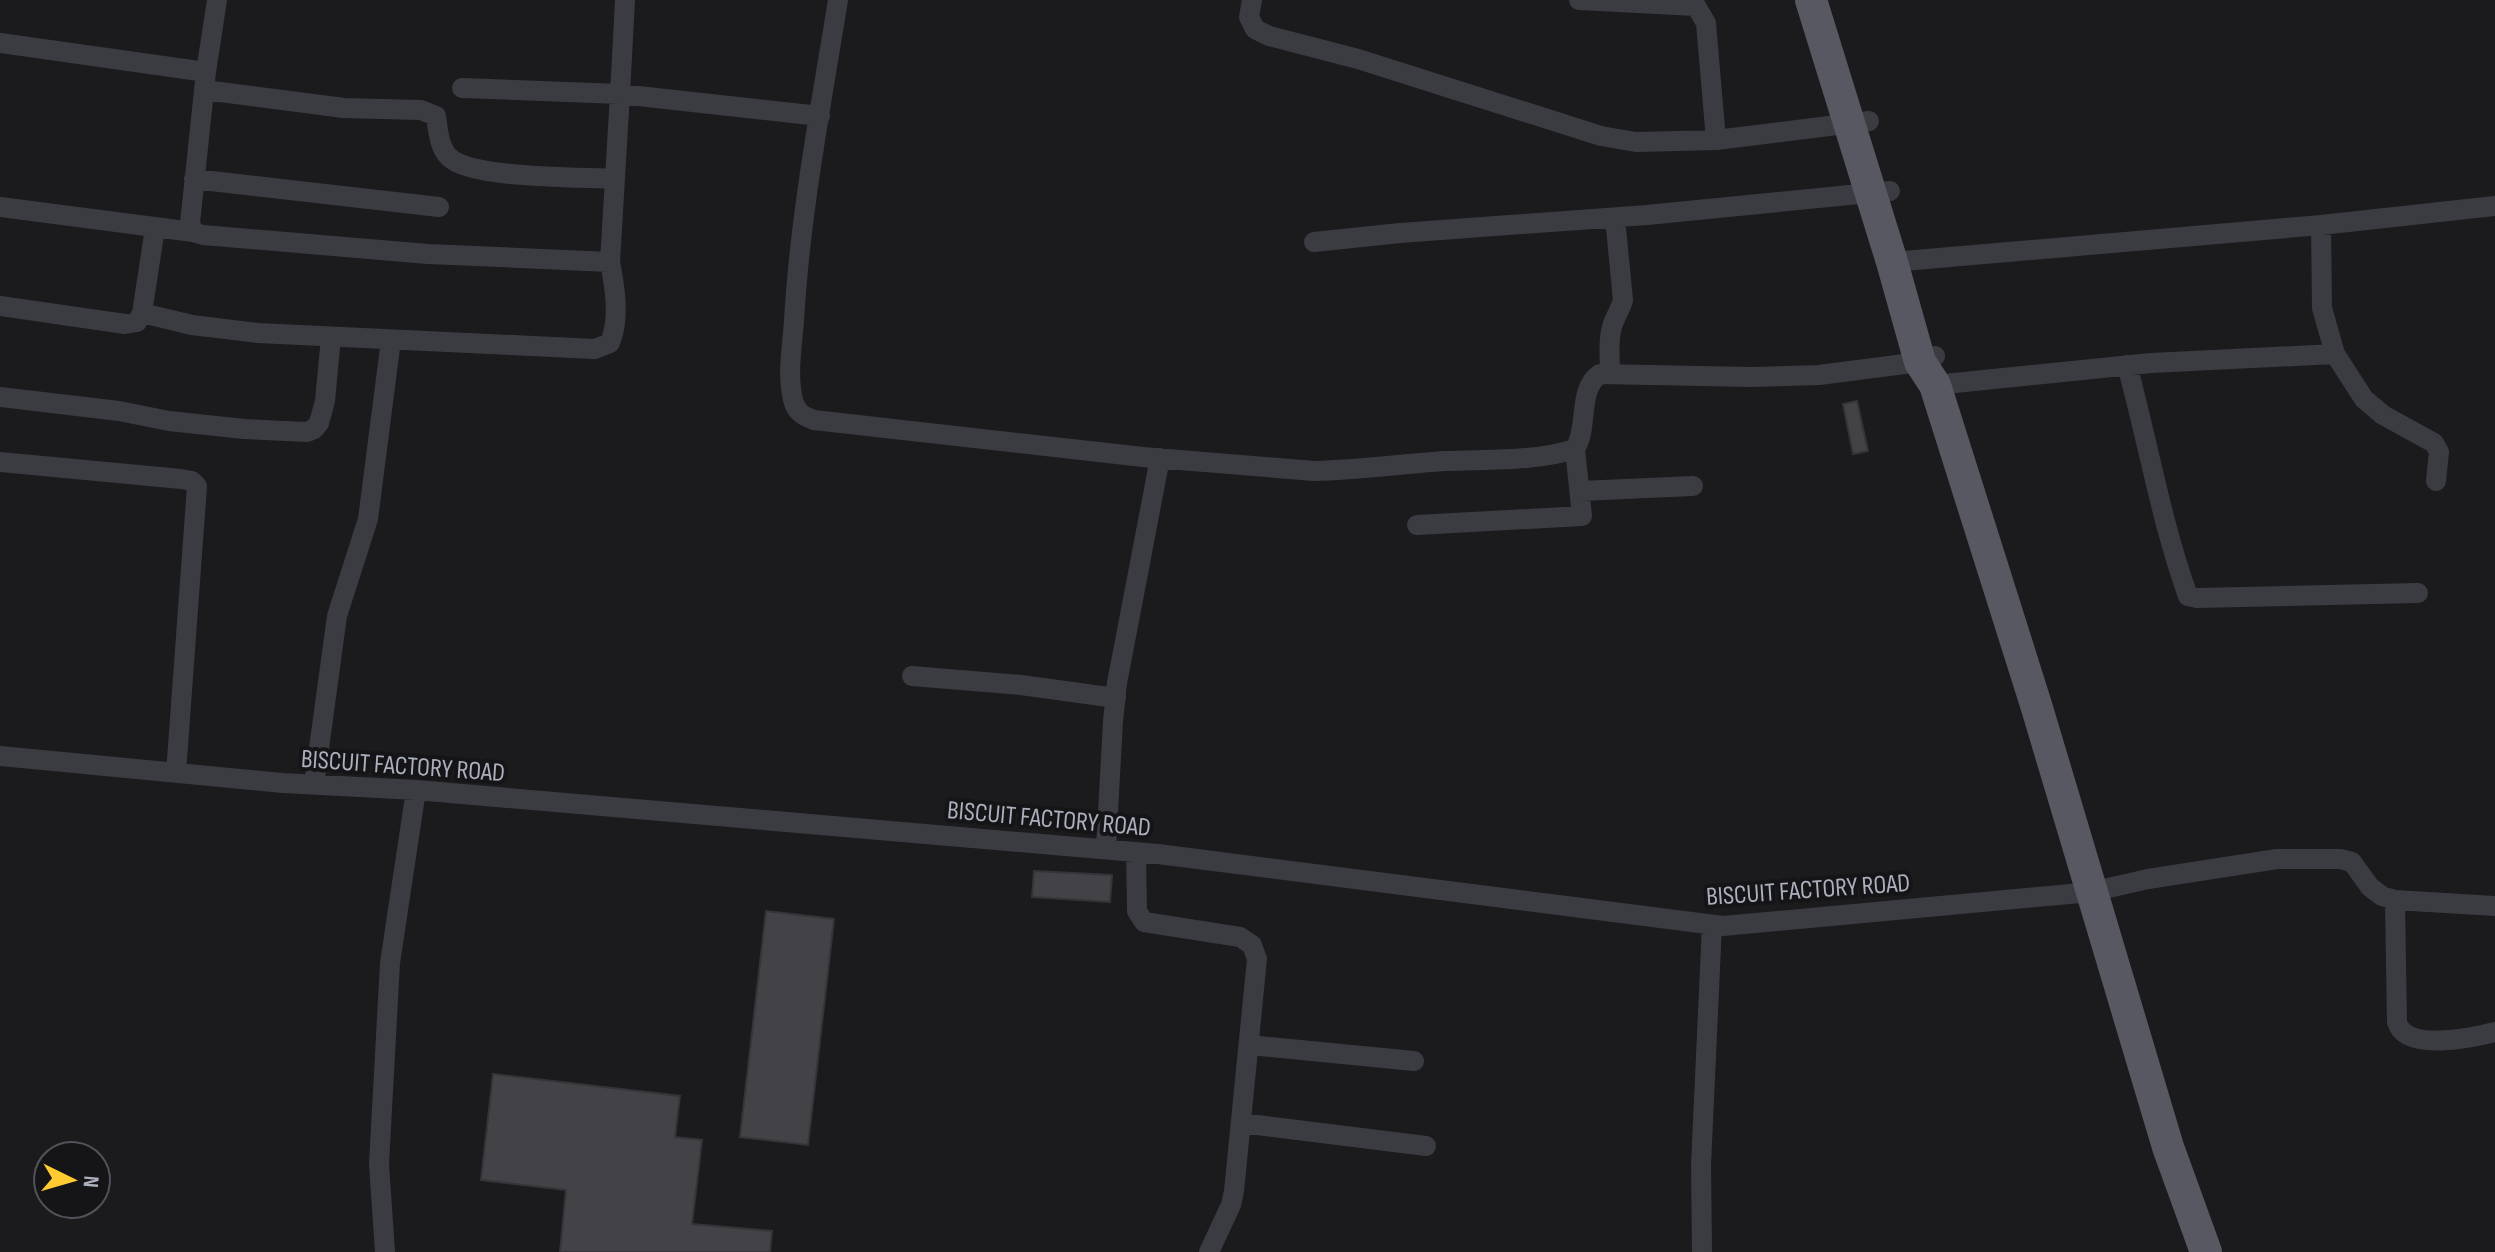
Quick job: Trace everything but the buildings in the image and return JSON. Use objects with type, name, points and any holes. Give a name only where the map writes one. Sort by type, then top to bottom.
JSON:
[{"type":"main road","points":[[1821,1],[2168,1147],[2206,1252]]},
{"type":"street","points":[[193,232],[190,223],[214,0]]},
{"type":"street","points":[[142,313],[227,330],[331,337],[546,348],[595,349],[610,343],[614,332],[614,285],[610,262],[625,0]]},
{"type":"street","points":[[838,0],[796,286],[791,381],[794,403],[801,415],[835,423],[1160,458],[1323,471],[1551,455],[1575,449]]},
{"type":"street","points":[[1252,0],[1249,17],[1255,29],[1269,36],[1358,59],[1601,136],[1636,142],[1716,140],[1858,122]]},
{"type":"street","points":[[1579,0],[1696,6],[1706,23],[1716,140]]},
{"type":"street","points":[[0,43],[344,108],[421,110],[436,116],[443,148],[461,166],[499,172],[615,179]]},
{"type":"street","points":[[462,88],[620,94],[820,116]]},
{"type":"street","points":[[194,179],[439,207]]},
{"type":"street","points":[[1314,242],[1615,218],[1880,192]]},
{"type":"street","points":[[1902,262],[2321,225],[2495,206]]},
{"type":"street","points":[[0,207],[155,228],[428,254],[610,262]]},
{"type":"street","points":[[1610,374],[1610,337],[1623,300],[1615,218]]},
{"type":"street","points":[[2321,225],[2322,308],[2335,354],[2364,399],[2383,415],[2434,443],[2439,452],[2436,481]]},
{"type":"street","points":[[0,306],[125,324],[137,322],[142,313],[155,228]]},
{"type":"street","points":[[0,397],[119,411],[169,421],[307,432],[314,429],[322,413],[331,337]]},
{"type":"street","points":[[314,785],[337,616],[368,519],[391,340]]},
{"type":"street","points":[[1417,525],[1582,516],[1575,449],[1582,433],[1590,384],[1600,374],[1791,376],[1930,368],[2127,365],[2335,354]]},
{"type":"street","points":[[2127,365],[2174,556],[2188,596],[2418,593]]},
{"type":"street","points":[[1106,849],[1116,698],[1123,646],[1160,458]]},
{"type":"street","points":[[0,462],[181,479],[192,481],[197,486],[176,773]]},
{"type":"street","points":[[1580,491],[1693,486]]},
{"type":"street","points":[[912,676],[1021,685],[1116,698]]},
{"type":"street","name":"BISCUIT FACTORY ROAD","points":[[0,756],[314,785],[416,790],[1106,849],[1712,925],[2091,892],[2148,879],[2277,859],[2340,859],[2352,862],[2370,887],[2382,896],[2395,900]]},
{"type":"street","points":[[385,1252],[379,1164],[390,963],[416,790]]},
{"type":"street","points":[[1136,852],[1137,911],[1144,922],[1240,937],[1252,945],[1257,959],[1234,1191],[1231,1205],[1209,1252]]},
{"type":"street","points":[[2495,906],[2395,900],[2399,1030],[2420,1039],[2455,1040],[2495,1032]]},
{"type":"street","points":[[1702,1252],[1701,1150],[1712,925]]},
{"type":"street","points":[[1249,1045],[1414,1061]]},
{"type":"street","points":[[1241,1123],[1426,1146]]}]
